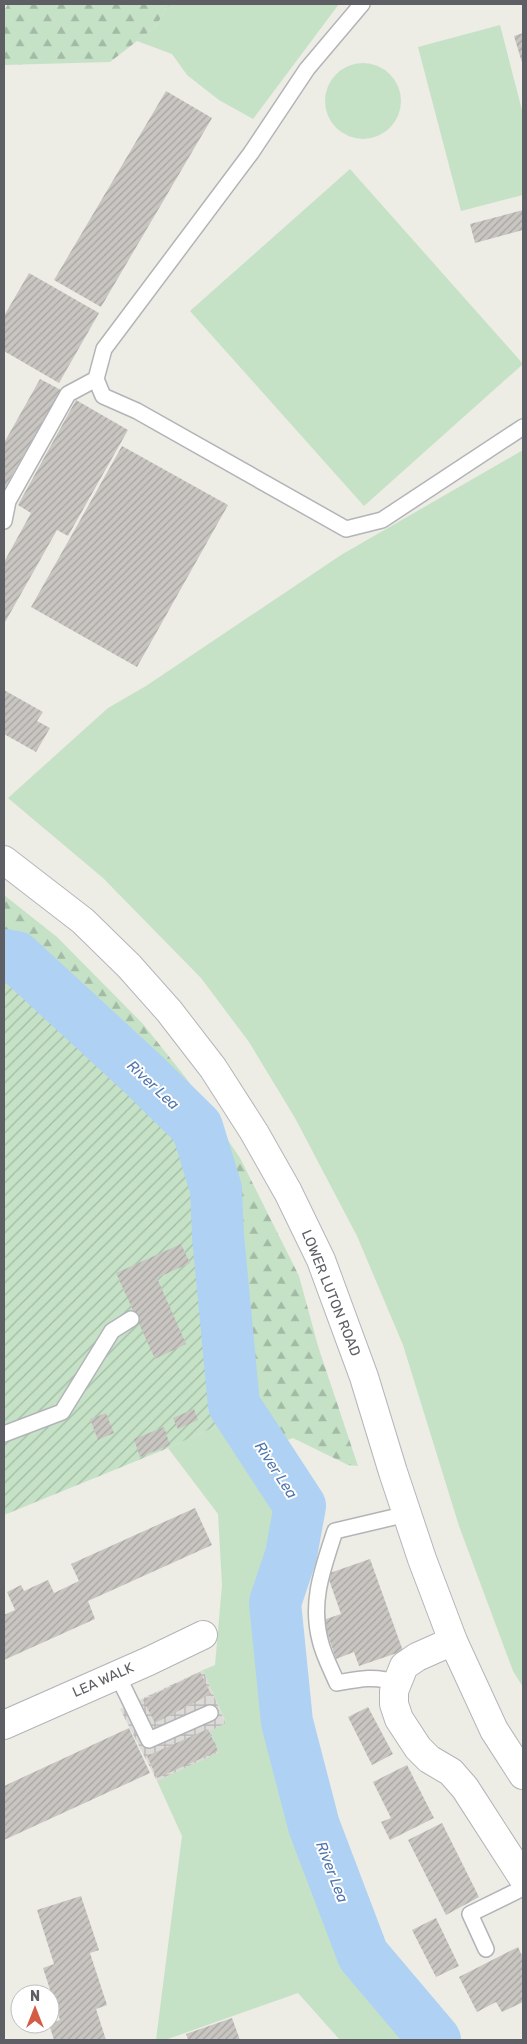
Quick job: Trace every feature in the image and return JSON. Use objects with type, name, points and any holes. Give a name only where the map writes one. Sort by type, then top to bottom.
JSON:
[{"type":"main road","name":"LOWER LUTON ROAD","points":[[4,860],[83,921],[129,966],[169,1011],[213,1068],[254,1132],[288,1192],[321,1260],[364,1376],[407,1514],[453,1641],[494,1730],[523,1775]]},
{"type":"main road","name":"LEA WALK","points":[[4,1724],[203,1635]]},
{"type":"main road","points":[[453,1641],[417,1657],[404,1666],[396,1683],[394,1704],[399,1719],[418,1748],[429,1759],[451,1772],[465,1788],[523,1878]]},
{"type":"lane","points":[[362,4],[307,69],[251,153],[104,349],[96,379],[104,396],[137,410],[346,529],[382,520],[523,427]]},
{"type":"lane","points":[[4,521],[8,501],[68,394],[96,379]]},
{"type":"lane","points":[[4,1434],[62,1412],[112,1331],[131,1319]]},
{"type":"lane","points":[[396,1683],[384,1678],[366,1677],[337,1683],[320,1642],[315,1614],[319,1580],[335,1531],[407,1514]]},
{"type":"lane","points":[[117,1674],[149,1740],[210,1713]]},
{"type":"lane","points":[[486,1949],[470,1914],[523,1888]]},
{"type":"shaded area","points":[[203,1670],[226,1724],[219,1752],[157,1781],[120,1709]]},
{"type":"green space","points":[[8,4],[170,4],[155,27],[110,62],[4,65],[4,11]]},
{"type":"green space","points":[[170,4],[339,4],[253,119],[219,100],[187,75],[172,54],[137,41],[155,27]]},
{"type":"green space","points":[[500,25],[523,114],[523,195],[461,211],[418,47]]},
{"type":"green space","points":[[363,63],[377,66],[390,74],[398,87],[401,101],[398,115],[390,128],[377,136],[363,139],[349,136],[336,128],[328,115],[325,101],[328,87],[336,74],[349,66]]},
{"type":"green space","points":[[350,169],[523,364],[364,506],[190,311]]},
{"type":"green space","points":[[523,450],[523,1687],[513,1671],[459,1526],[403,1345],[357,1236],[295,1118],[249,1042],[201,978],[103,878],[8,798],[108,708],[146,686],[341,555]]},
{"type":"green space","points":[[4,895],[57,937],[143,1024],[186,1078],[240,1158],[299,1276],[318,1346],[358,1466],[348,1465],[293,1438],[262,1449],[234,1405],[218,1236],[216,1189],[197,1127],[144,1075],[16,957],[4,955]]},
{"type":"green space","points":[[4,955],[16,957],[144,1075],[194,1179],[210,1319],[226,1422],[168,1448],[4,1515]]},
{"type":"green space","points":[[226,1422],[269,1472],[286,1507],[284,1540],[266,1575],[265,1650],[278,1728],[305,1827],[352,1965],[421,2040],[340,2040],[298,1993],[165,2040],[156,2040],[182,1836],[157,1781],[219,1752],[210,1731],[226,1723],[203,1670],[215,1665],[222,1585],[218,1514],[168,1448]]},
{"type":"building","points":[[523,33],[523,66],[514,36]]},
{"type":"building","points":[[166,91],[212,118],[101,307],[54,280]]},
{"type":"building","points":[[523,210],[523,230],[475,243],[470,224]]},
{"type":"building","points":[[29,273],[99,313],[59,383],[4,351],[4,316]]},
{"type":"building","points":[[40,379],[61,390],[4,489],[4,443]]},
{"type":"building","points":[[76,400],[128,430],[68,536],[57,530],[4,624],[4,562],[31,513],[18,505]]},
{"type":"building","points":[[122,446],[228,505],[137,667],[31,607]]},
{"type":"building","points":[[4,690],[43,712],[37,721],[50,728],[36,752],[4,734]]},
{"type":"building","points":[[181,1244],[190,1263],[157,1278],[186,1344],[155,1359],[116,1273]]},
{"type":"building","points":[[194,1409],[198,1420],[178,1429],[173,1418]]},
{"type":"building","points":[[106,1413],[114,1433],[98,1440],[90,1419]]},
{"type":"building","points":[[164,1427],[170,1445],[140,1457],[134,1439]]},
{"type":"building","points":[[195,1508],[212,1545],[88,1601],[95,1619],[4,1660],[4,1615],[15,1610],[7,1592],[21,1585],[24,1591],[48,1580],[54,1593],[79,1581],[71,1564]]},
{"type":"building","points":[[370,1559],[403,1651],[359,1666],[354,1652],[336,1659],[323,1620],[341,1614],[327,1574]]},
{"type":"building","points":[[200,1672],[211,1694],[155,1723],[143,1700]]},
{"type":"building","points":[[368,1707],[393,1754],[372,1765],[348,1717]]},
{"type":"building","points":[[129,1728],[150,1773],[4,1840],[4,1786]]},
{"type":"building","points":[[208,1729],[218,1751],[157,1778],[147,1756]]},
{"type":"building","points":[[407,1765],[434,1818],[390,1840],[381,1822],[391,1818],[373,1782]]},
{"type":"building","points":[[442,1823],[479,1897],[446,1915],[408,1840]]},
{"type":"building","points":[[81,1896],[99,1950],[90,1953],[107,2005],[96,2009],[106,2040],[54,2040],[52,2034],[60,2034],[60,1984],[48,1984],[43,1968],[54,1964],[37,1910]]},
{"type":"building","points":[[436,1918],[459,1966],[436,1977],[412,1930]]},
{"type":"building","points":[[518,1947],[523,1958],[523,2002],[502,2012],[496,2002],[477,2012],[459,1977]]},
{"type":"building","points":[[232,2018],[240,2040],[188,2040],[186,2034]]},
{"type":"waterway","name":"River Lea","points":[[4,955],[16,957],[144,1075],[197,1127],[216,1189],[218,1236],[234,1405],[300,1506],[291,1555],[275,1603],[287,1722],[314,1826],[363,1955],[435,2040]]}]
